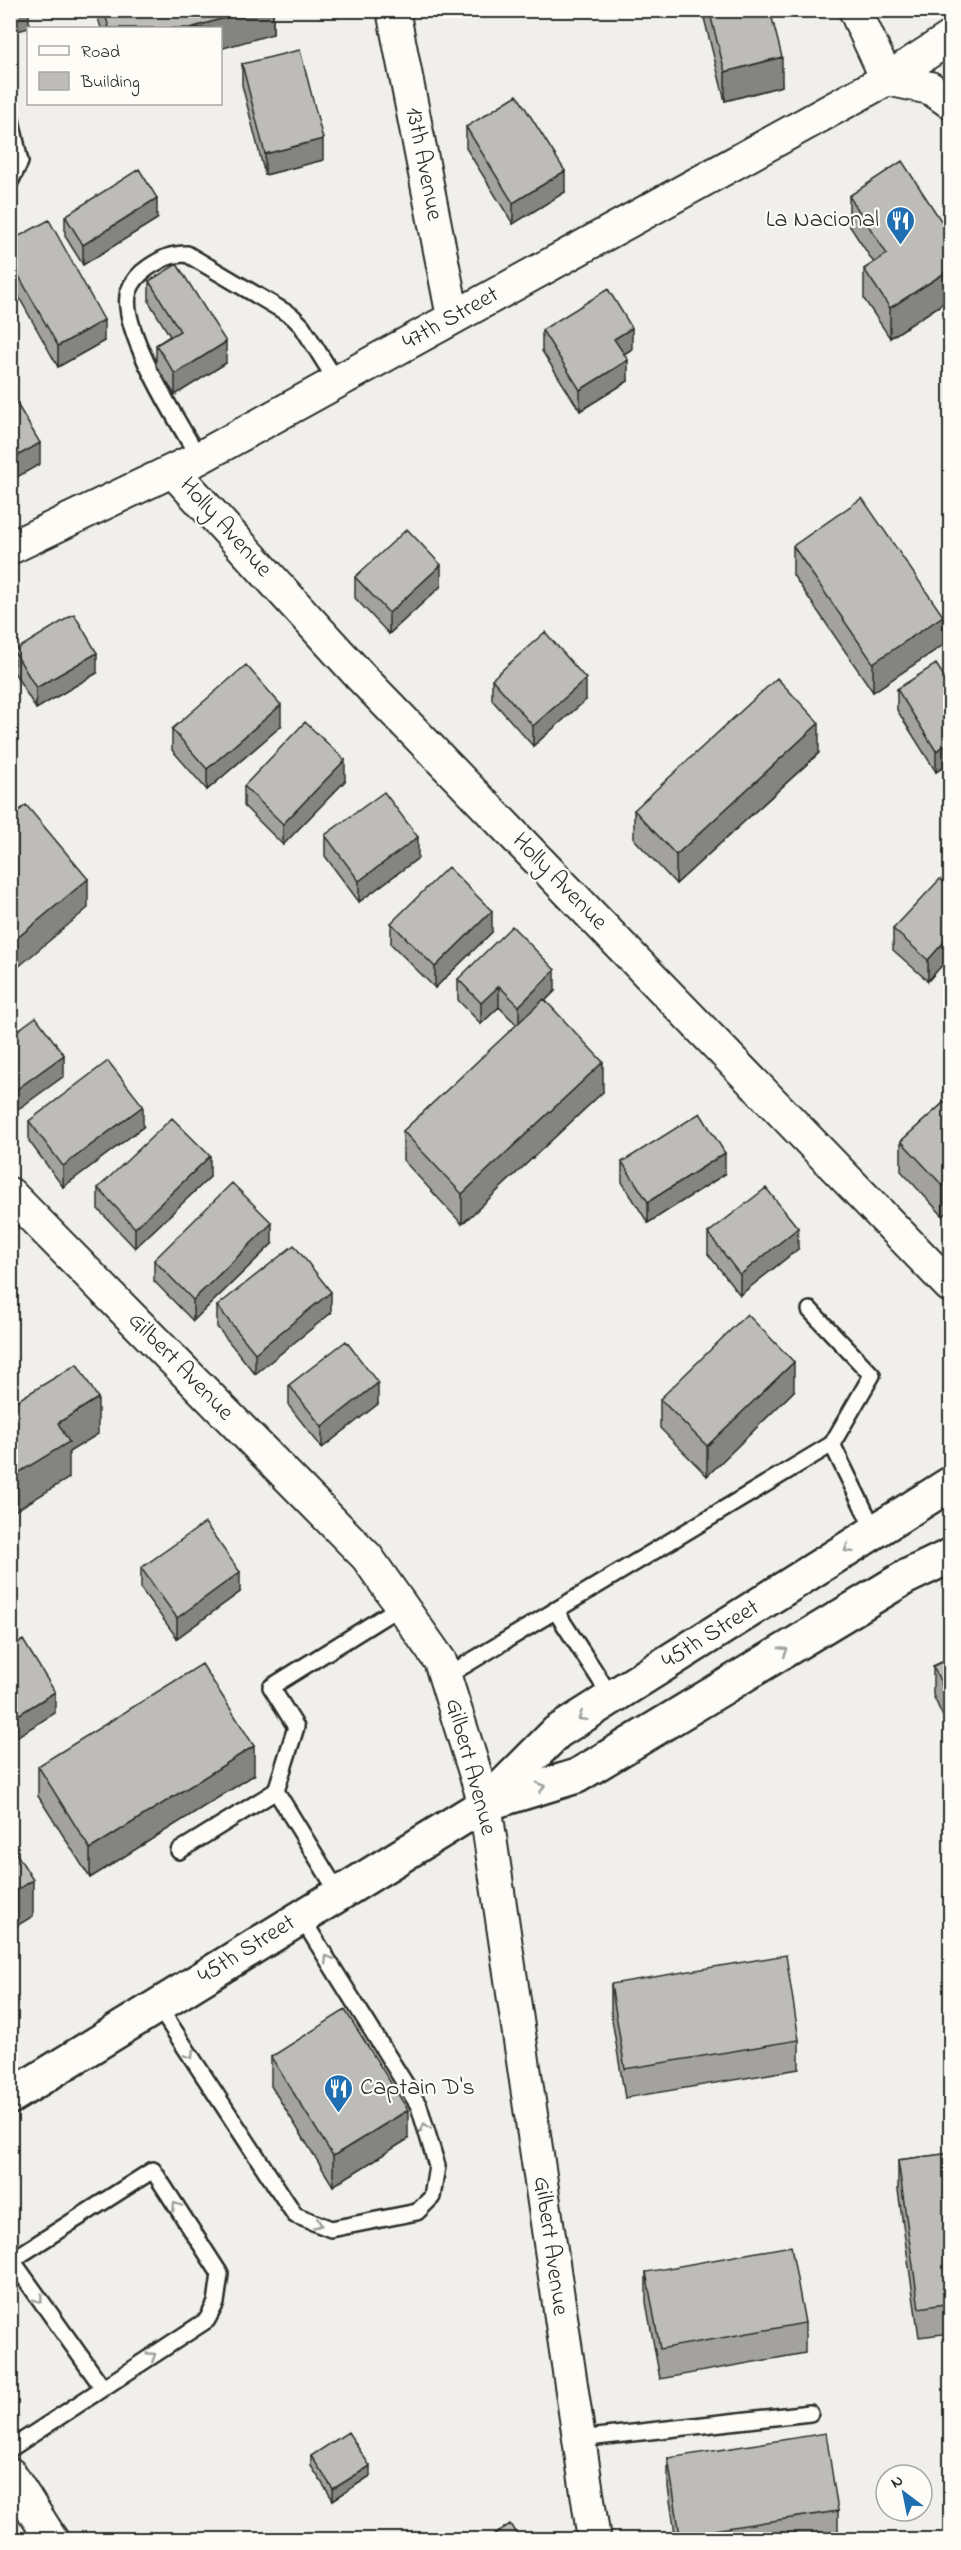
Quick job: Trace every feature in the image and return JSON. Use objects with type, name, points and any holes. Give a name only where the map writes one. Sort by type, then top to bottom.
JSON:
[{"type":"main road","name":"45th Street","points":[[10,2097],[484,1804],[557,1732],[951,1484]]},
{"type":"main road","name":"45th Street","points":[[484,1804],[577,1776],[906,1577],[951,1556]]},
{"type":"main road","points":[[906,1577],[951,1570]]},
{"type":"street","name":"13th Avenue","points":[[393,10],[453,317]]},
{"type":"street","points":[[855,10],[887,79],[930,88],[951,102]]},
{"type":"street","name":"47th Street","points":[[10,548],[186,465],[887,79],[951,38]]},
{"type":"street","name":"Holly Avenue","points":[[186,465],[361,677],[951,1286]]},
{"type":"street","name":"Gilbert Avenue","points":[[10,1194],[366,1557],[440,1661],[484,1804],[594,2540]]},
{"type":"street","points":[[10,2474],[52,2540]]},
{"type":"lane","points":[[10,115],[20,162],[10,182]]},
{"type":"lane","points":[[186,465],[141,354],[128,308],[128,292],[138,274],[171,254],[187,254],[292,316],[302,326],[337,382]]},
{"type":"lane","points":[[445,1677],[832,1444],[872,1375],[810,1310]]},
{"type":"lane","points":[[832,1444],[875,1532]]},
{"type":"lane","points":[[179,1851],[276,1791],[296,1727],[271,1687],[401,1606]]},
{"type":"lane","points":[[555,1610],[612,1698]]},
{"type":"lane","points":[[276,1791],[339,1894]]},
{"type":"lane","points":[[158,2006],[295,2215],[331,2229],[417,2212],[432,2197],[436,2166],[419,2106],[301,1917]]},
{"type":"lane","points":[[10,2448],[103,2388],[207,2320],[216,2303],[220,2274],[153,2170],[12,2260],[103,2388]]},
{"type":"lane","points":[[579,2439],[810,2413]]},
{"type":"building","points":[[104,10],[252,10],[193,27],[109,27]]},
{"type":"building","points":[[709,10],[770,10],[782,57],[725,72]]},
{"type":"building","points":[[300,50],[323,139],[265,154],[242,64]]},
{"type":"building","points":[[517,95],[565,171],[513,203],[466,127]]},
{"type":"building","name":"La Nacional","points":[[902,161],[951,236],[951,269],[890,308],[864,269],[887,254],[849,196]]},
{"type":"building","points":[[139,169],[157,198],[83,245],[65,216]]},
{"type":"building","points":[[49,220],[104,320],[58,346],[10,260],[10,241]]},
{"type":"building","points":[[177,264],[226,342],[175,374],[156,345],[180,331],[149,281]]},
{"type":"building","points":[[608,289],[632,328],[614,339],[628,360],[580,390],[542,330]]},
{"type":"building","points":[[10,392],[40,443],[10,460]]},
{"type":"building","points":[[862,498],[943,616],[873,663],[793,546]]},
{"type":"building","points":[[407,529],[441,565],[389,613],[355,577]]},
{"type":"building","points":[[74,614],[97,653],[36,688],[14,651]]},
{"type":"building","points":[[545,632],[586,679],[533,726],[492,679]]},
{"type":"building","points":[[936,664],[951,687],[951,742],[936,751],[897,689]]},
{"type":"building","points":[[246,665],[281,705],[207,769],[172,729]]},
{"type":"building","points":[[777,678],[819,723],[676,855],[634,810]]},
{"type":"building","points":[[305,722],[345,760],[283,824],[244,786]]},
{"type":"building","points":[[384,792],[418,837],[359,881],[325,835]]},
{"type":"building","points":[[26,805],[88,879],[10,944],[10,818]]},
{"type":"building","points":[[448,867],[492,911],[435,967],[391,923]]},
{"type":"building","points":[[940,879],[951,888],[951,934],[928,960],[893,929]]},
{"type":"building","points":[[512,926],[555,970],[519,1006],[499,986],[481,1003],[458,979]]},
{"type":"building","points":[[544,999],[603,1062],[462,1194],[403,1131]]},
{"type":"building","points":[[36,1017],[64,1055],[10,1094],[10,1036]]},
{"type":"building","points":[[108,1061],[143,1106],[63,1166],[29,1121]]},
{"type":"building","points":[[951,1096],[951,1179],[943,1186],[901,1141]]},
{"type":"building","points":[[700,1113],[725,1153],[648,1202],[622,1162]]},
{"type":"building","points":[[172,1118],[210,1156],[135,1228],[98,1188]]},
{"type":"building","points":[[232,1183],[272,1223],[193,1300],[154,1260]]},
{"type":"building","points":[[766,1188],[798,1228],[740,1275],[708,1233]]},
{"type":"building","points":[[294,1245],[331,1292],[255,1353],[217,1306]]},
{"type":"building","points":[[747,1314],[794,1362],[707,1446],[660,1399]]},
{"type":"building","points":[[346,1341],[378,1383],[322,1427],[289,1385]]},
{"type":"building","points":[[77,1364],[98,1398],[58,1423],[69,1442],[10,1478],[10,1405]]},
{"type":"building","points":[[205,1523],[240,1572],[177,1618],[141,1568]]},
{"type":"building","points":[[23,1640],[55,1692],[10,1720],[10,1647]]},
{"type":"building","points":[[951,1658],[951,1704],[933,1666]]},
{"type":"building","points":[[202,1664],[254,1746],[90,1849],[38,1766]]},
{"type":"building","points":[[10,1843],[33,1880],[10,1894]]},
{"type":"building","points":[[786,1955],[799,2040],[625,2069],[611,1984]]},
{"type":"building","name":"Captain D's","points":[[345,2010],[408,2110],[333,2156],[271,2057]]},
{"type":"building","points":[[951,2153],[951,2303],[919,2308],[898,2160]]},
{"type":"building","points":[[791,2246],[805,2323],[660,2349],[646,2272]]},
{"type":"building","points":[[348,2432],[370,2466],[333,2489],[311,2456]]},
{"type":"building","points":[[826,2433],[838,2511],[680,2535],[668,2458]]},
{"type":"building","points":[[510,2524],[520,2540],[485,2540]]},
{"type":"place","name":"La Nacional","points":[[900,246]]},
{"type":"place","name":"Captain D's","points":[[339,2114]]}]
